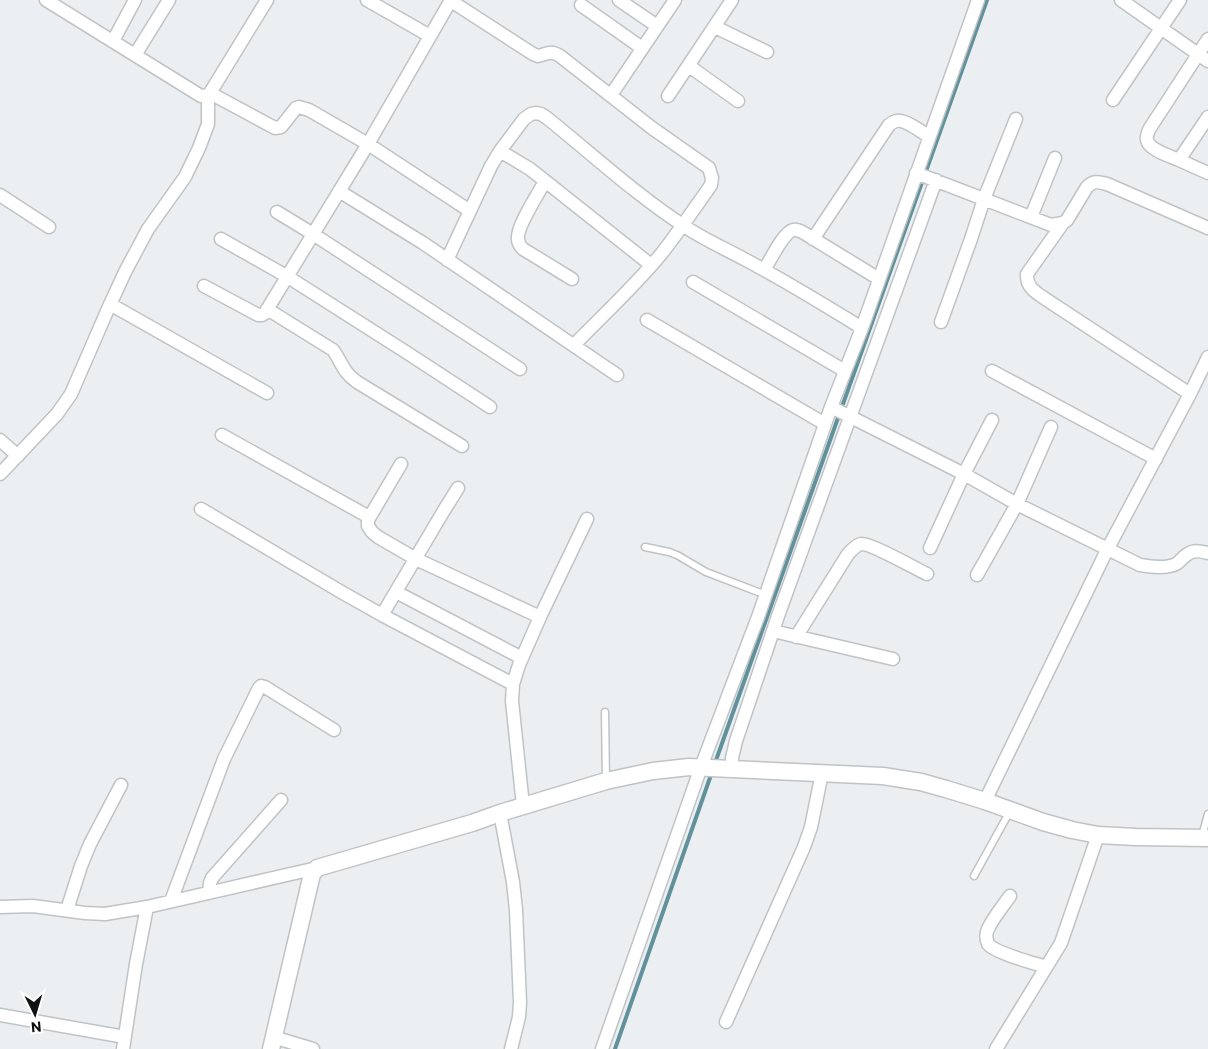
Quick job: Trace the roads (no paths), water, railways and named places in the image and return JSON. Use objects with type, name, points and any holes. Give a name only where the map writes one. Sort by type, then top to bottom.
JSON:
[{"type":"street","points":[[46,0],[201,96],[209,94],[271,127],[282,127],[296,108],[303,107],[368,144],[470,211]]},
{"type":"street","points":[[113,41],[136,0]]},
{"type":"street","points":[[135,55],[169,0]]},
{"type":"street","points":[[0,474],[57,414],[65,403],[125,272],[148,229],[184,177],[199,148],[208,124],[209,94],[267,0]]},
{"type":"street","points":[[367,0],[430,36]]},
{"type":"street","points":[[204,286],[262,315],[288,277],[340,191],[451,0],[533,54],[538,56],[554,52],[652,128],[708,168],[712,178],[711,184],[683,226],[651,265],[574,345]]},
{"type":"street","points":[[619,0],[658,26]]},
{"type":"street","points":[[611,95],[675,0]]},
{"type":"street","points":[[668,96],[732,0]]},
{"type":"street","points":[[718,768],[732,758],[841,411],[926,176],[929,136],[978,0]]},
{"type":"street","points":[[1121,0],[1203,58]]},
{"type":"street","points":[[1113,100],[1180,0]]},
{"type":"street","points":[[581,4],[642,48]]},
{"type":"street","points":[[715,26],[767,52]]},
{"type":"street","points":[[1208,39],[1203,58],[1150,128],[1147,135],[1150,146],[1155,150],[1208,173]]},
{"type":"street","points":[[689,66],[738,101]]},
{"type":"street","points":[[447,260],[491,166],[500,151],[524,119],[536,113],[541,114],[656,208],[683,226],[764,270],[862,328]]},
{"type":"street","points":[[1178,160],[1208,117]]},
{"type":"street","points":[[941,322],[984,199],[1016,119]]},
{"type":"street","points":[[814,239],[889,125],[899,121],[904,122],[929,136]]},
{"type":"street","points":[[500,151],[530,168],[651,265]]},
{"type":"street","points":[[1031,217],[1055,158]]},
{"type":"street","points":[[926,176],[1051,225],[1063,223]]},
{"type":"street","points":[[602,1049],[718,768],[766,595],[825,424],[841,411],[845,371],[879,279],[926,176]]},
{"type":"street","points":[[545,181],[522,222],[518,233],[518,240],[523,249],[572,279]]},
{"type":"street","points":[[1190,394],[1033,290],[1028,284],[1027,274],[1092,183],[1107,184],[1208,228]]},
{"type":"street","points":[[340,191],[423,243],[617,375]]},
{"type":"street","points":[[0,195],[49,227]]},
{"type":"street","points":[[277,212],[314,234],[520,369]]},
{"type":"street","points":[[764,270],[783,239],[790,231],[796,229],[879,279]]},
{"type":"street","points":[[220,239],[288,277],[490,407]]},
{"type":"street","points":[[693,282],[845,371]]},
{"type":"street","points":[[110,304],[267,393]]},
{"type":"street","points":[[267,309],[333,350],[342,367],[357,382],[462,446]]},
{"type":"street","points":[[647,320],[825,424]]},
{"type":"street","points":[[985,801],[1107,550],[1208,357]]},
{"type":"street","points":[[992,371],[1156,459]]},
{"type":"street","points":[[841,411],[964,474],[1017,504],[1140,565],[1160,567],[1176,564],[1192,551],[1208,553]]},
{"type":"street","points":[[930,548],[964,474],[992,420]]},
{"type":"street","points":[[977,575],[1017,504],[1051,427]]},
{"type":"street","points":[[222,435],[369,517]]},
{"type":"street","points":[[0,440],[18,456]]},
{"type":"street","points":[[401,464],[369,517],[368,526],[372,532],[416,558],[540,617]]},
{"type":"street","points":[[382,615],[458,488]]},
{"type":"street","points":[[201,509],[343,594],[513,684]]},
{"type":"street","points":[[523,806],[512,701],[513,684],[540,617],[587,519]]},
{"type":"street","points":[[796,637],[848,554],[860,544],[876,548],[927,574]]},
{"type":"street","points":[[396,592],[522,658]]},
{"type":"street","points":[[773,631],[893,659]]},
{"type":"street","points":[[171,902],[224,759],[258,688],[265,687],[334,730]]},
{"type":"street","points":[[0,907],[33,906],[104,914],[147,907],[316,868],[472,823],[606,781],[653,771],[689,767],[883,776],[922,782],[1072,830],[1136,837],[1205,838]]},
{"type":"street","points":[[726,1022],[804,847],[811,827],[822,773]]},
{"type":"street","points":[[67,910],[90,844],[121,785]]},
{"type":"street","points":[[209,893],[210,883],[215,874],[281,800]]},
{"type":"street","points":[[500,813],[513,882],[520,1002],[519,1017],[511,1049]]},
{"type":"street","points":[[996,1049],[1061,943],[1098,834]]},
{"type":"street","points":[[313,1049],[272,1043],[312,874],[316,868]]},
{"type":"street","points":[[1010,896],[988,929],[986,938],[989,944],[1002,953],[1046,967]]},
{"type":"street","points":[[0,1015],[124,1043],[147,907]]},
{"type":"lane","points":[[645,547],[677,555],[706,572],[766,595]]},
{"type":"lane","points":[[605,712],[606,781]]},
{"type":"lane","points":[[974,876],[1010,810]]},
{"type":"lane","points":[[1205,838],[1208,814]]},
{"type":"waterway","points":[[715,763],[987,0]]},
{"type":"waterway","points":[[615,1049],[712,772]]}]
